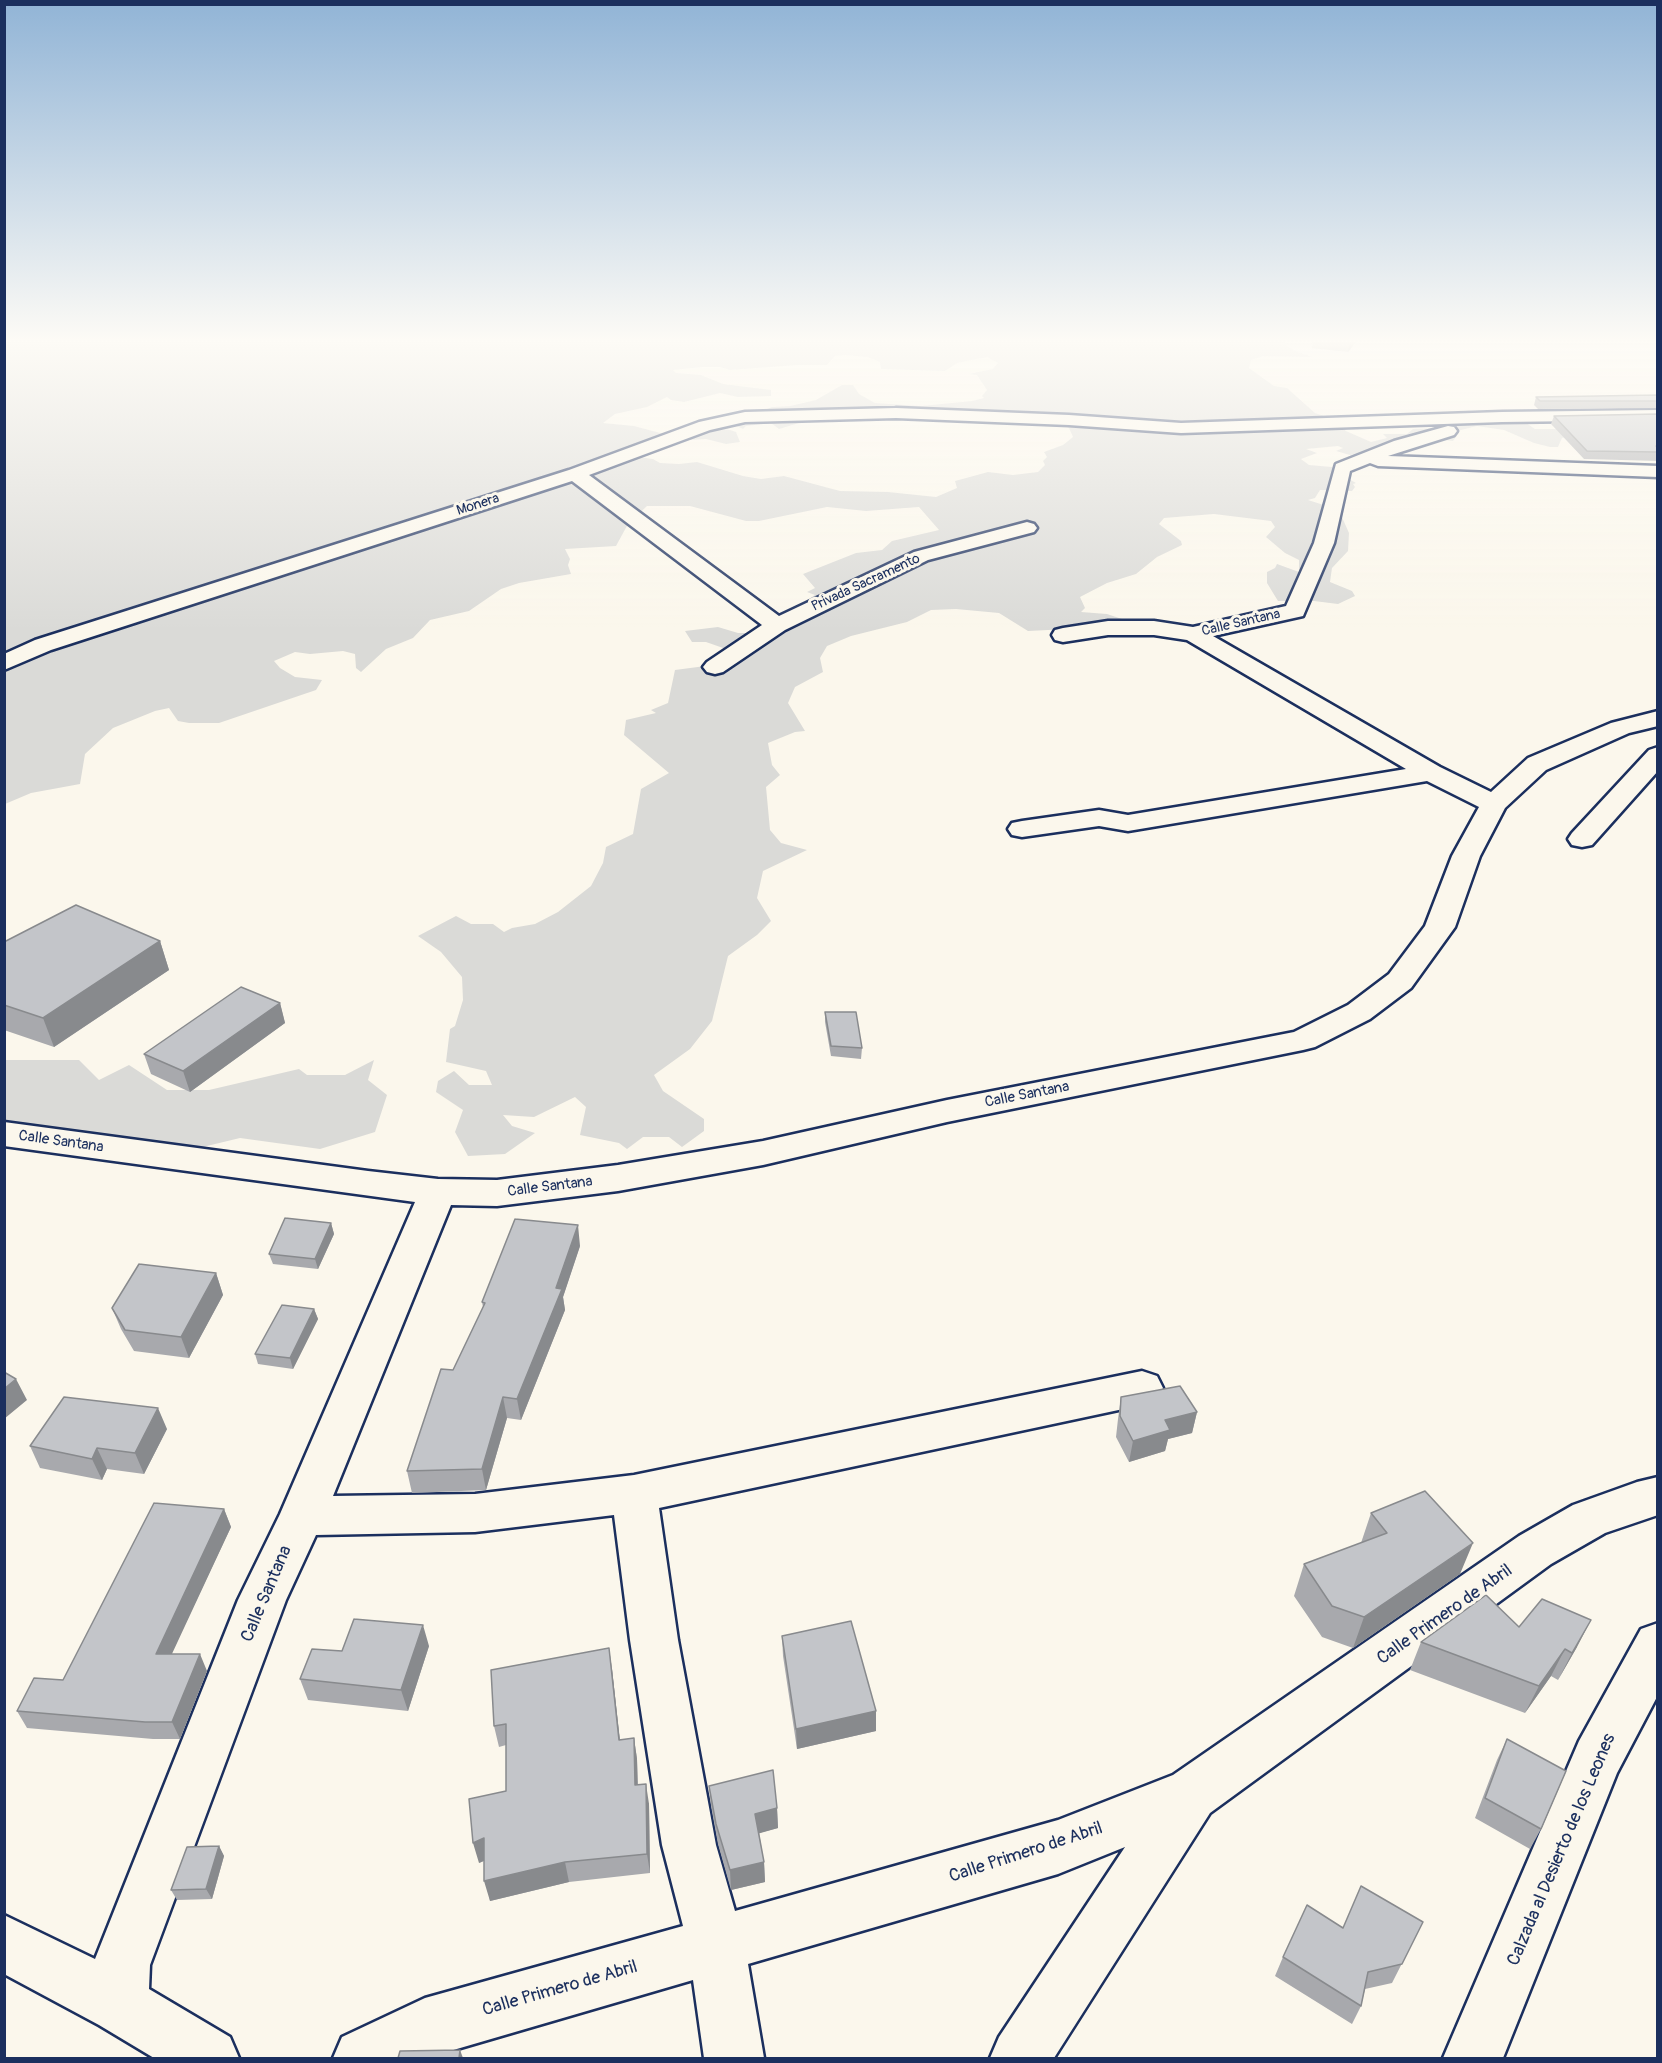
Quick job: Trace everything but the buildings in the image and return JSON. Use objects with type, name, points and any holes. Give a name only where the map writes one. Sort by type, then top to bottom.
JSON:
[{"type":"street","name":"Monera","points":[[4,663],[43,645],[575,474],[672,438]]},
{"type":"street","name":"Calle Santana","points":[[1063,635],[1108,628],[1154,628],[1193,634],[1295,611],[1324,543],[1342,468],[1400,445],[1425,438]]},
{"type":"street","points":[[1359,461],[1658,471]]},
{"type":"street","points":[[1619,461],[1658,462]]},
{"type":"street","points":[[575,474],[777,625]]},
{"type":"street","name":"Privada Sacramento","points":[[715,667],[777,625],[921,556],[1027,528]]},
{"type":"street","name":"Calle Santana","points":[[1193,634],[1431,773],[1494,804]]},
{"type":"street","name":"Calle Santana","points":[[4,1134],[368,1184],[438,1192],[497,1193],[559,1186],[763,1153],[947,1111],[1303,1040],[1359,1012],[1400,981],[1440,927],[1466,856],[1494,804],[1537,764],[1620,728],[1658,718]]},
{"type":"street","points":[[1582,839],[1658,755]]},
{"type":"street","points":[[1022,829],[1099,818],[1128,823],[1431,773]]},
{"type":"street","name":"Calle Santana","points":[[120,2004],[121,1965],[262,1600],[302,1516],[438,1192]]},
{"type":"street","points":[[302,1516],[475,1513],[634,1494],[1142,1388]]},
{"type":"street","points":[[634,1494],[652,1629],[688,1845],[716,1945],[734,2058]]},
{"type":"street","name":"Calle Primero de Abril","points":[[363,2058],[424,2028],[1058,1847],[1191,1794],[1535,1550],[1589,1519],[1637,1501],[1658,1496]]},
{"type":"street","name":"Calzada al Desierto de los Leones","points":[[1473,2058],[1597,1760],[1658,1645]]},
{"type":"street","points":[[1020,2058],[1191,1794]]},
{"type":"street","points":[[4,1943],[120,2004],[205,2058]]},
{"type":"shaded area","points":[[5,438],[739,438],[740,442],[726,444],[706,439],[690,440],[656,447],[652,454],[639,457],[653,459],[660,463],[697,462],[761,479],[784,476],[840,491],[888,492],[936,497],[957,488],[955,481],[988,472],[1013,475],[1038,472],[1045,465],[1043,461],[1047,457],[1044,452],[1063,445],[1071,438],[1363,438],[1371,442],[1386,438],[1455,438],[1453,441],[1435,439],[1350,455],[1336,451],[1343,448],[1338,446],[1306,449],[1317,453],[1301,459],[1309,465],[1332,467],[1334,471],[1356,483],[1353,484],[1355,487],[1352,491],[1320,490],[1315,498],[1308,500],[1330,507],[1341,515],[1349,533],[1348,551],[1332,568],[1330,582],[1352,591],[1355,596],[1338,604],[1278,601],[1267,583],[1267,572],[1275,568],[1277,564],[1299,572],[1299,560],[1285,553],[1266,537],[1275,527],[1271,521],[1214,514],[1164,518],[1159,524],[1181,541],[1182,545],[1157,557],[1136,574],[1107,583],[1080,597],[1085,608],[1081,612],[1107,614],[1125,620],[1125,624],[1028,631],[999,613],[956,609],[931,610],[907,622],[851,636],[827,646],[820,658],[823,672],[795,687],[788,703],[805,731],[795,732],[768,743],[772,765],[780,775],[766,787],[770,830],[781,843],[807,850],[763,871],[757,898],[771,921],[757,935],[728,956],[712,1021],[690,1049],[654,1075],[663,1091],[704,1119],[704,1131],[682,1147],[669,1137],[643,1137],[627,1149],[619,1143],[580,1135],[586,1107],[575,1097],[534,1117],[503,1115],[512,1126],[535,1133],[505,1154],[468,1156],[455,1132],[463,1110],[436,1092],[438,1081],[454,1071],[469,1085],[492,1085],[486,1071],[446,1062],[450,1029],[455,1026],[463,1000],[462,977],[441,952],[418,936],[456,916],[471,924],[493,924],[504,932],[512,928],[535,924],[558,912],[591,886],[603,863],[606,847],[633,834],[641,789],[669,773],[624,735],[626,720],[656,713],[651,710],[668,703],[675,670],[713,665],[715,654],[726,649],[706,642],[692,642],[685,631],[718,627],[738,633],[754,633],[765,627],[765,621],[792,610],[815,595],[807,592],[815,588],[803,574],[856,553],[882,550],[892,541],[939,530],[919,507],[866,511],[827,507],[759,521],[746,521],[690,506],[647,506],[628,524],[616,546],[565,549],[570,559],[568,565],[571,574],[519,583],[501,589],[469,611],[430,620],[413,638],[386,649],[361,672],[356,668],[355,654],[343,651],[310,654],[295,652],[274,661],[280,668],[295,677],[322,680],[316,690],[219,723],[178,721],[169,708],[155,711],[113,728],[85,754],[80,784],[31,793],[5,804]]},
{"type":"shaded area","points":[[1523,438],[1562,438],[1558,447],[1534,443]]},
{"type":"shaded area","points":[[4,1060],[79,1060],[99,1080],[129,1065],[167,1090],[209,1090],[299,1069],[307,1075],[345,1075],[374,1060],[368,1080],[387,1095],[375,1132],[320,1149],[240,1138],[182,1152],[66,1138],[15,1122],[5,1122]]}]
